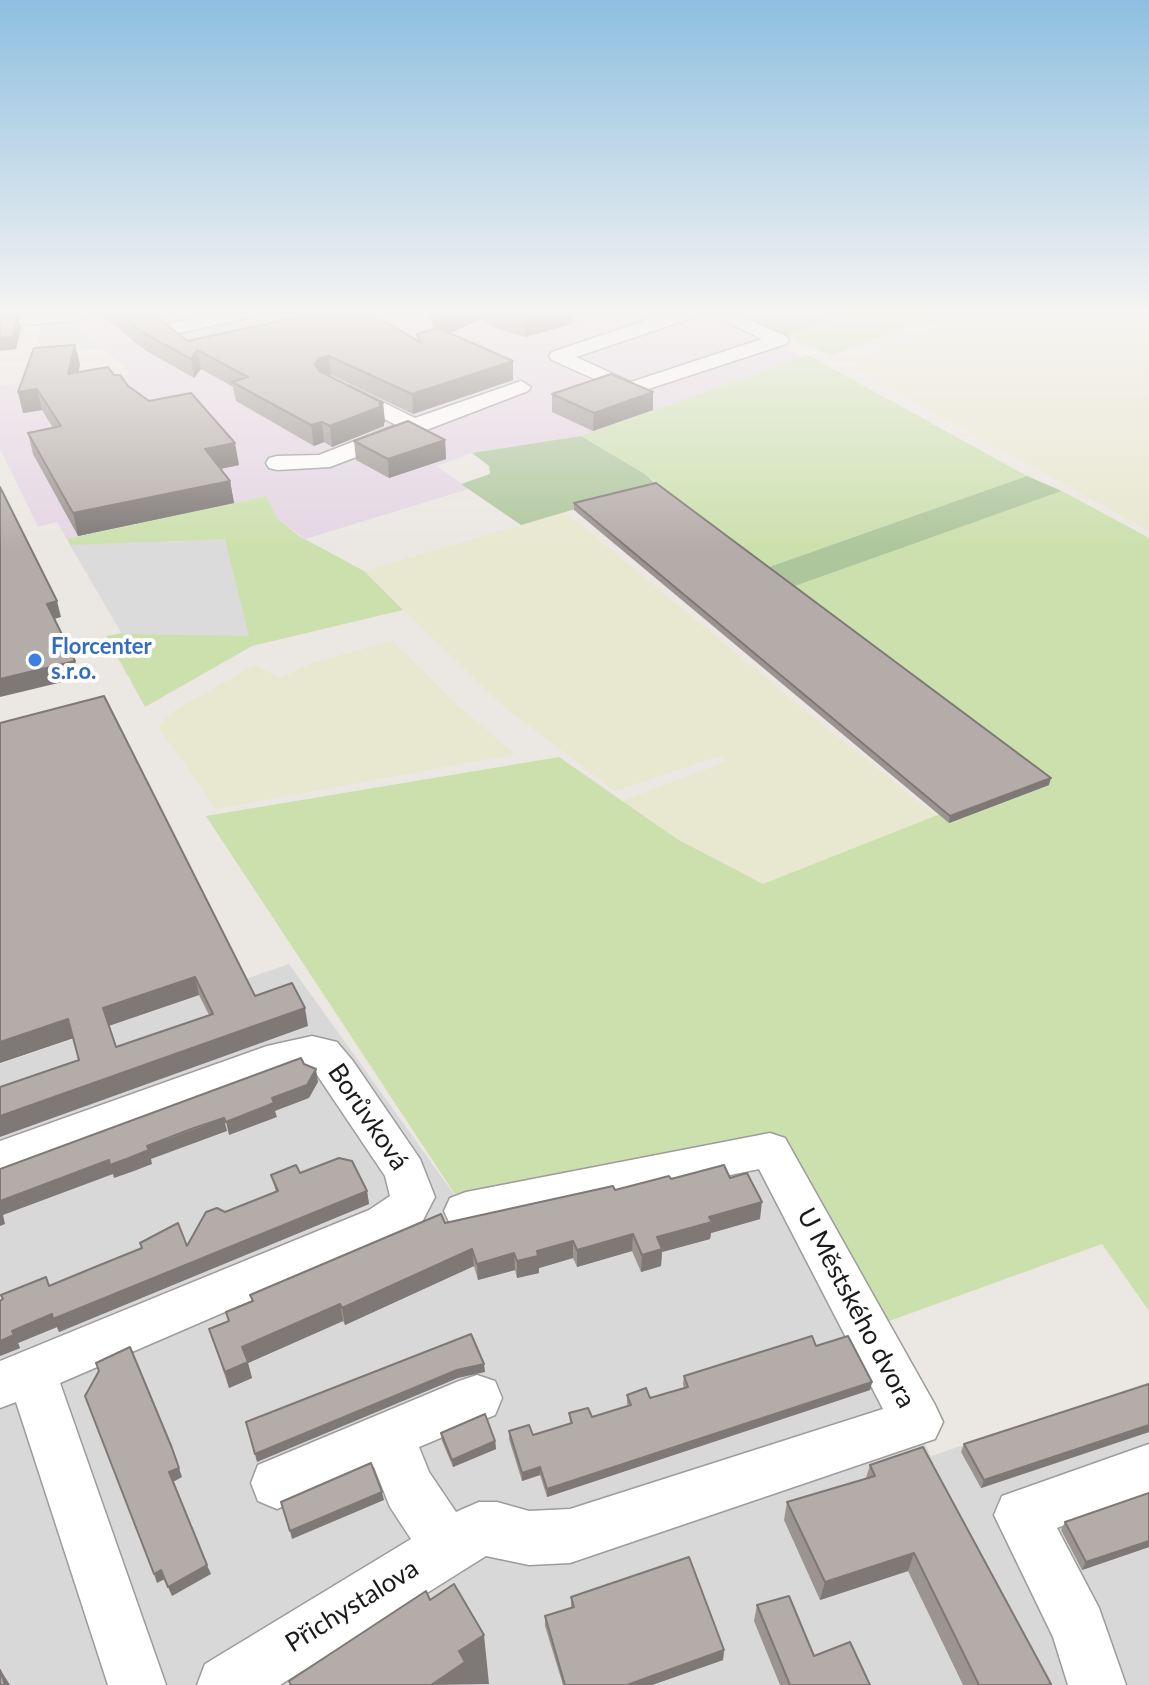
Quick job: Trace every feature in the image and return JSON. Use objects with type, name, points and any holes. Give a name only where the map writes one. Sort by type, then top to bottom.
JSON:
[{"type":"street","points":[[345,392],[414,426]]},
{"type":"street","points":[[277,463],[322,462],[508,392]]},
{"type":"street","name":"Borůvková","points":[[0,1159],[266,1062],[312,1051],[323,1053],[339,1072],[405,1171],[413,1191],[411,1204],[393,1219],[16,1379],[137,1685]]},
{"type":"street","name":"U Městského dvora","points":[[463,1538],[497,1529],[529,1538],[570,1536],[917,1422],[770,1150],[466,1211]]},
{"type":"street","points":[[277,1483],[477,1398]]},
{"type":"street","points":[[389,1436],[409,1489],[463,1538]]},
{"type":"street","points":[[1097,1685],[1079,1628],[1021,1515],[1149,1469]]},
{"type":"street","name":"Přichystalova","points":[[226,1685],[463,1538]]},
{"type":"shaded area","points":[[0,392],[705,392],[581,436],[472,453],[437,466],[469,489],[305,539],[278,519],[266,496],[67,539],[57,522],[38,527],[0,449]]},
{"type":"shaded area","points":[[225,539],[249,636],[122,634],[70,545]]},
{"type":"shaded area","points":[[289,964],[466,1211],[770,1150],[867,1329],[931,1456],[1149,1382],[1149,1685],[0,1685],[0,1064]]},
{"type":"green space","points":[[705,392],[874,392],[1027,476],[769,567],[645,474],[581,436]]},
{"type":"green space","points":[[896,392],[1149,392],[1149,531]]},
{"type":"green space","points":[[581,436],[645,474],[657,485],[521,525],[461,484],[490,474],[489,466],[472,453]]},
{"type":"green space","points":[[1027,476],[1062,491],[795,586],[769,567]]},
{"type":"green space","points":[[1062,491],[1149,538],[1149,1311],[1102,1244],[867,1329],[770,1150],[466,1211],[206,816],[559,757],[677,839],[763,884],[1039,775],[907,669],[795,586]]},
{"type":"green space","points":[[266,496],[278,519],[299,536],[364,571],[403,610],[252,646],[145,707],[106,636],[122,633],[67,539]]},
{"type":"green space","points":[[565,512],[936,816],[763,884],[677,839],[622,801],[728,761],[718,756],[615,791],[502,705],[364,571]]},
{"type":"green space","points":[[392,641],[456,704],[515,754],[216,809],[158,726],[174,711],[255,665],[281,678],[312,663]]},
{"type":"building","points":[[39,392],[136,392],[149,401],[191,393],[235,443],[205,449],[230,481],[73,513],[28,433],[61,426]]},
{"type":"building","points":[[250,392],[360,392],[383,403],[330,426],[322,422],[311,425]]},
{"type":"building","points":[[559,392],[653,392],[594,413],[552,394]]},
{"type":"building","points":[[408,421],[445,440],[388,459],[354,441]]},
{"type":"building","points":[[656,483],[1051,778],[950,816],[574,503]]},
{"type":"building","points":[[0,487],[57,601],[47,604],[75,661],[0,679]]},
{"type":"building","points":[[104,696],[255,996],[292,983],[305,1008],[0,1116],[0,1087],[79,1060],[68,1019],[0,1042],[0,723]],"holes":[[[195,977],[213,1014],[116,1047],[103,1008]]]},
{"type":"building","points":[[301,1058],[304,1064],[316,1069],[307,1085],[272,1098],[274,1103],[226,1122],[224,1118],[194,1128],[147,1146],[149,1150],[129,1158],[110,1165],[109,1160],[0,1201],[0,1169]]},
{"type":"building","points":[[339,1158],[352,1161],[367,1191],[53,1319],[52,1314],[12,1331],[14,1335],[0,1341],[1,1295],[46,1277],[49,1286],[142,1248],[140,1243],[178,1223],[187,1246],[206,1212],[217,1208],[225,1212],[278,1191],[271,1175],[296,1165],[300,1173]]},
{"type":"building","points":[[724,1165],[730,1178],[747,1173],[762,1202],[709,1217],[712,1222],[657,1237],[662,1249],[642,1255],[633,1234],[577,1250],[573,1241],[537,1251],[538,1256],[517,1261],[514,1253],[477,1264],[472,1249],[342,1308],[340,1304],[242,1347],[248,1362],[225,1372],[209,1329],[229,1321],[226,1312],[253,1301],[250,1295],[441,1214],[445,1223],[613,1186],[615,1190],[669,1176],[671,1179]]},
{"type":"building","points":[[471,1334],[484,1364],[457,1370],[255,1454],[246,1422]]},
{"type":"building","points":[[812,1336],[816,1346],[848,1336],[872,1382],[547,1489],[540,1467],[522,1473],[509,1431],[529,1425],[533,1435],[572,1423],[569,1413],[588,1408],[592,1417],[631,1405],[627,1395],[646,1388],[650,1398],[688,1387],[684,1376]]},
{"type":"building","points":[[130,1347],[172,1448],[179,1468],[169,1472],[207,1565],[168,1587],[161,1570],[154,1574],[85,1396],[99,1371],[96,1363]]},
{"type":"building","points":[[1149,1384],[1149,1425],[984,1480],[964,1444]]},
{"type":"building","points":[[485,1414],[495,1441],[452,1460],[441,1433]]},
{"type":"building","points":[[923,1447],[1051,1684],[979,1685],[914,1553],[825,1582],[787,1502],[875,1476],[870,1465]]},
{"type":"building","points":[[371,1463],[382,1492],[290,1531],[281,1502]]},
{"type":"building","points":[[1149,1493],[1149,1541],[1086,1562],[1065,1522]]},
{"type":"building","points":[[689,1557],[724,1650],[627,1685],[565,1685],[545,1616],[574,1607],[571,1597]]},
{"type":"building","points":[[454,1584],[484,1635],[459,1651],[465,1662],[431,1685],[291,1685],[289,1681],[426,1591],[430,1600]]},
{"type":"building","points":[[789,1596],[814,1656],[850,1642],[870,1685],[790,1685],[757,1605]]},
{"type":"place","name":"Florcenter s.r.o.","points":[[35,660]]}]
